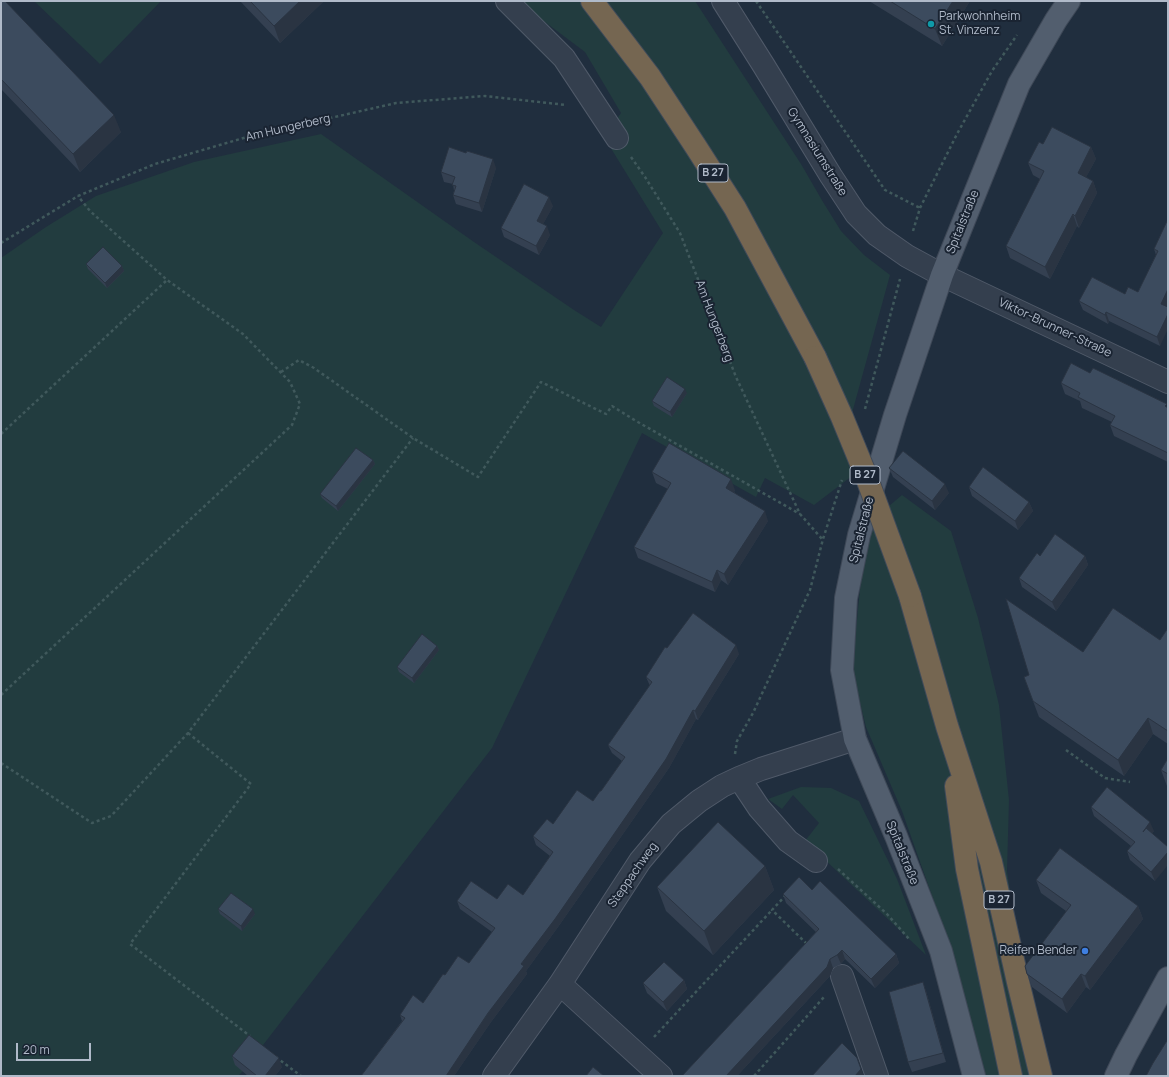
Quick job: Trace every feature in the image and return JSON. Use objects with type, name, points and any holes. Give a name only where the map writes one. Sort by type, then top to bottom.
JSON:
[{"type":"highway","name":"B 27","points":[[592,1],[650,77],[731,202],[815,357],[842,417],[865,473],[910,596],[947,726],[991,862],[1041,1076]]},
{"type":"highway","name":"B 27","points":[[947,726],[967,869],[1011,1076]]},
{"type":"main road","name":"Spitalstraße","points":[[974,1076],[941,951],[896,836],[855,739],[842,670],[846,598],[859,536],[895,415],[942,275],[1019,84],[1056,20],[1069,1]]},
{"type":"main road","points":[[1116,1076],[1168,978]]},
{"type":"street","points":[[508,1],[564,58],[616,138]]},
{"type":"street","name":"Gymnasiumstraße","points":[[722,1],[856,214],[877,236],[901,252],[942,275]]},
{"type":"street","name":"Viktor-Brunner-Straße","points":[[942,275],[1168,382]]},
{"type":"street","name":"Steppachweg","points":[[494,1076],[560,984],[640,861],[671,824],[699,800],[739,778],[761,769],[855,739]]},
{"type":"street","points":[[739,778],[759,808],[788,841],[816,861]]},
{"type":"street","points":[[842,976],[877,1076]]},
{"type":"street","points":[[560,984],[662,1076]]},
{"type":"path","points":[[756,1],[885,190],[920,208]]},
{"type":"path","name":"Am Hungerberg","points":[[1,243],[78,196],[155,164],[239,140],[396,103],[485,96],[597,108]]},
{"type":"path","name":"Am Hungerberg","points":[[616,138],[645,177],[680,233],[736,377],[800,514],[823,539],[810,590],[753,713],[737,741],[734,761],[739,778]]},
{"type":"path","points":[[1,695],[292,425],[300,404],[290,382],[243,334],[167,280],[90,211],[78,196]]},
{"type":"path","points":[[1,434],[167,280]]},
{"type":"path","points":[[281,372],[299,360],[314,368],[413,438],[478,477],[541,382],[606,414],[612,406],[800,514]]},
{"type":"path","points":[[1,762],[92,823],[111,816],[188,733],[413,438]]},
{"type":"path","points":[[188,733],[251,784],[130,944],[252,1038]]},
{"type":"path","points":[[1066,750],[1105,778],[1130,782]]},
{"type":"path","points":[[816,861],[827,860],[850,879],[887,914],[909,939]]},
{"type":"path","points":[[638,1054],[787,894]]},
{"type":"path","points":[[772,910],[810,946]]},
{"type":"path","points":[[754,1076],[842,976]]},
{"type":"path","points":[[271,1052],[301,1076]]},
{"type":"green space","points":[[34,1],[161,1],[100,64]]},
{"type":"green space","points":[[517,1],[695,1],[801,164],[841,231],[864,255],[890,275],[849,424],[882,512],[902,495],[951,531],[978,618],[999,705],[1009,800],[1007,871],[1024,985],[1051,1076],[979,1076],[952,952],[902,811],[866,727],[852,670],[863,559],[875,521],[856,473],[814,505],[765,478],[756,497],[642,433],[492,748],[243,1071],[238,1076],[1,1076],[1,258],[46,227],[96,196],[194,162],[321,134],[474,242],[601,327],[663,233],[604,137],[621,113],[585,52]]},
{"type":"green space","points":[[801,787],[831,788],[859,801],[897,879],[926,955],[805,841],[819,823],[793,795],[782,809],[768,799]]},
{"type":"building","points":[[1,1],[5,1],[114,115],[73,154],[1,79]]},
{"type":"building","points":[[250,1],[300,1],[274,26]]},
{"type":"building","points":[[890,1],[953,1],[935,29]]},
{"type":"building","points":[[1052,127],[1091,147],[1078,173],[1093,181],[1075,216],[1073,214],[1045,267],[1006,246],[1044,171],[1028,163],[1039,142],[1043,144]]},
{"type":"building","points":[[449,147],[466,153],[467,151],[493,159],[479,203],[453,195],[456,186],[452,185],[455,177],[441,172]]},
{"type":"building","points":[[524,184],[549,197],[537,221],[547,226],[536,246],[501,228]]},
{"type":"building","points":[[1168,219],[1168,289],[1161,304],[1168,307],[1168,314],[1157,337],[1106,312],[1105,315],[1079,301],[1092,277],[1125,294],[1128,287],[1138,292],[1158,251],[1154,249]]},
{"type":"building","points":[[103,247],[122,266],[105,283],[86,264]]},
{"type":"building","points":[[1071,363],[1090,373],[1093,368],[1167,404],[1165,406],[1168,408],[1168,453],[1110,425],[1115,416],[1078,397],[1080,393],[1061,383]]},
{"type":"building","points":[[667,377],[685,389],[670,412],[652,401]]},
{"type":"building","points":[[669,443],[731,479],[726,488],[765,511],[724,574],[717,570],[712,582],[634,547],[671,483],[652,472]]},
{"type":"building","points":[[356,448],[373,460],[336,506],[320,494]]},
{"type":"building","points":[[903,451],[945,484],[932,501],[889,468]]},
{"type":"building","points":[[983,467],[1029,502],[1015,521],[969,487]]},
{"type":"building","points":[[1055,534],[1085,556],[1052,602],[1019,578],[1037,553],[1040,556]]},
{"type":"building","points":[[1006,599],[1083,652],[1113,608],[1160,640],[1168,628],[1168,731],[1148,718],[1118,760],[1033,701],[1024,677],[1029,675]]},
{"type":"building","points":[[693,613],[736,645],[695,711],[693,710],[666,759],[555,919],[521,964],[524,966],[488,1013],[446,1076],[361,1076],[405,1018],[400,1015],[413,995],[423,1003],[443,974],[445,975],[458,956],[469,963],[495,928],[457,901],[471,881],[497,899],[508,884],[523,895],[553,852],[533,836],[547,819],[553,824],[577,790],[593,801],[601,791],[625,757],[608,745],[652,682],[646,677],[665,647],[667,648]]},
{"type":"building","points":[[422,634],[437,646],[412,678],[397,667]]},
{"type":"building","points":[[1168,758],[1168,774],[1161,770]]},
{"type":"building","points":[[1107,787],[1150,822],[1143,832],[1146,828],[1168,847],[1168,852],[1151,872],[1127,851],[1135,842],[1091,807]]},
{"type":"building","points":[[718,822],[765,866],[704,931],[657,887]]},
{"type":"building","name":"Reifen Bender","points":[[1060,848],[1138,906],[1085,976],[1081,974],[1062,999],[1027,974],[1025,966],[1071,905],[1036,880]]},
{"type":"building","points":[[799,877],[812,890],[820,881],[896,954],[871,979],[842,950],[830,959],[827,967],[726,1076],[682,1076],[819,929],[783,894]]},
{"type":"building","points":[[231,893],[253,909],[241,926],[218,909]]},
{"type":"building","points":[[664,962],[684,980],[663,1002],[643,983]]},
{"type":"building","points":[[923,982],[943,1053],[908,1062],[889,992]]},
{"type":"building","points":[[249,1035],[279,1058],[265,1076],[257,1076],[232,1056]]},
{"type":"building","points":[[1168,1039],[1168,1076],[1146,1076],[1153,1063]]},
{"type":"building","points":[[842,1043],[857,1058],[861,1069],[855,1076],[812,1076]]},
{"type":"building","points":[[593,1067],[604,1076],[586,1076]]},
{"type":"place","name":"Parkwohnheim St. Vinzenz","points":[[931,24]]},
{"type":"place","name":"Reifen Bender","points":[[1085,951]]}]
